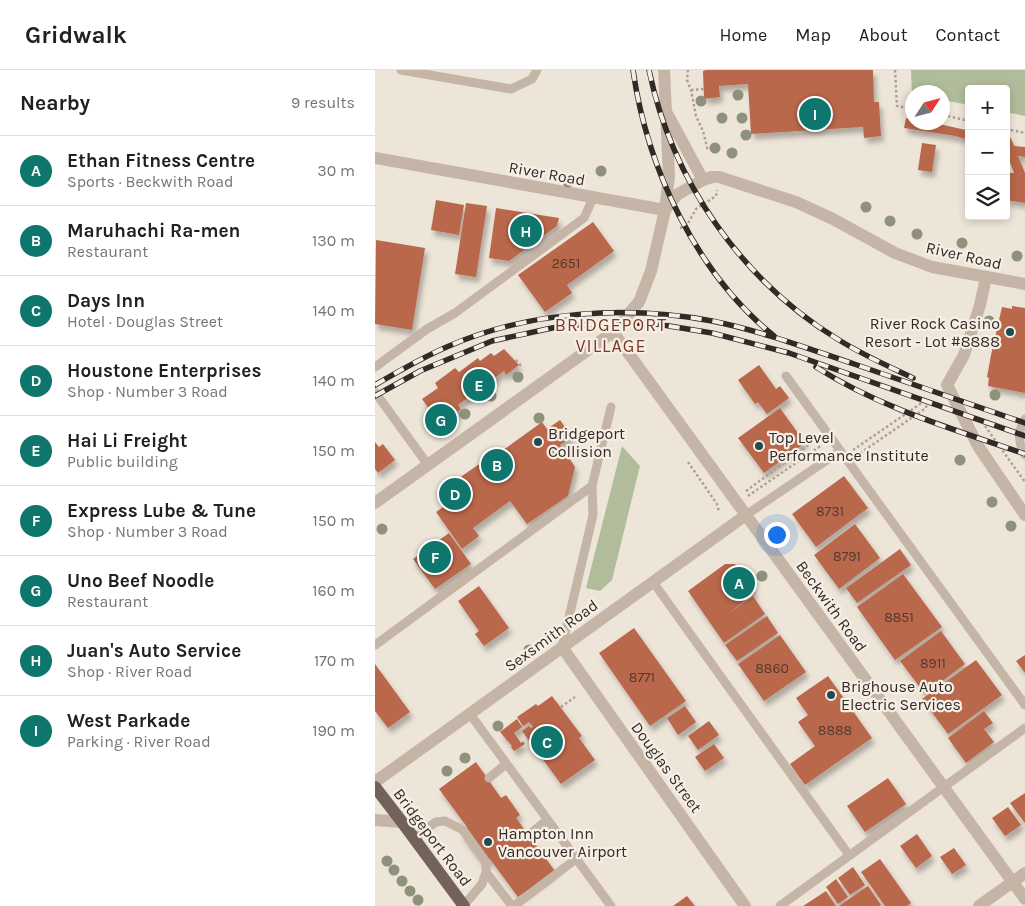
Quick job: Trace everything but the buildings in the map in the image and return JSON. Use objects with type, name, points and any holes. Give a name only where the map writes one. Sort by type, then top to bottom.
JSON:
[{"type":"main road","name":"Bridgeport Road","points":[[375,787],[464,906]]},
{"type":"street","points":[[375,503],[613,332],[639,302],[651,271],[665,210],[669,176],[664,70]]},
{"type":"street","points":[[665,111],[703,180]]},
{"type":"street","name":"River Road","points":[[375,158],[665,210],[678,194],[703,180],[719,177],[796,202],[895,252],[932,267],[1025,284]]},
{"type":"street","points":[[986,278],[981,305],[965,355],[947,385],[978,446],[1025,515]]},
{"type":"street","name":"Beckwith Road","points":[[613,332],[1025,899]]},
{"type":"street","name":"Sexsmith Road","points":[[375,782],[746,515]]},
{"type":"street","name":"Douglas Street","points":[[562,647],[745,906]]},
{"type":"street","points":[[375,820],[403,822]]},
{"type":"street","points":[[979,906],[1025,873]]},
{"type":"lane","points":[[401,70],[511,89],[532,79],[537,70]]},
{"type":"lane","points":[[375,367],[427,329],[455,313],[584,218],[593,198]]},
{"type":"lane","points":[[786,376],[829,435],[844,448],[1025,705]]},
{"type":"lane","points":[[375,392],[428,465]]},
{"type":"lane","points":[[562,647],[593,514],[592,486],[611,407]]},
{"type":"lane","points":[[1025,418],[1019,435],[1020,445],[1025,455]]},
{"type":"lane","points":[[746,515],[844,448]]},
{"type":"lane","points":[[375,645],[592,486]]},
{"type":"lane","points":[[653,582],[849,855]]},
{"type":"lane","points":[[470,714],[611,906]]},
{"type":"lane","points":[[780,906],[1025,728]]},
{"type":"lane","points":[[489,778],[506,764]]},
{"type":"lane","points":[[530,834],[547,820]]},
{"type":"lane","points":[[414,838],[436,822],[445,821],[463,830],[486,862],[487,872],[482,884],[464,906]]},
{"type":"lane","points":[[487,872],[513,906],[576,859]]},
{"type":"path","points":[[688,70],[687,80],[696,116],[703,131],[708,151]]},
{"type":"path","points":[[895,70],[897,106],[905,108]]},
{"type":"path","points":[[691,90],[703,89]]},
{"type":"path","points":[[950,117],[965,120]]},
{"type":"path","points":[[1010,130],[1025,133]]},
{"type":"path","points":[[681,228],[687,225],[696,209],[716,196],[717,190]]},
{"type":"path","points":[[517,360],[521,366]]},
{"type":"path","points":[[829,435],[855,456],[926,408],[927,401],[854,450],[844,448]]},
{"type":"path","points":[[984,425],[1025,482]]},
{"type":"path","points":[[743,493],[829,435]]},
{"type":"path","points":[[745,497],[829,435]]},
{"type":"path","points":[[686,459],[717,504],[719,512]]},
{"type":"path","points":[[561,707],[575,697]]},
{"type":"green space","points":[[911,70],[1025,70],[1025,116],[1010,113],[1010,85],[965,85],[965,104],[950,101],[950,85],[912,85]]},
{"type":"green space","points":[[622,446],[640,466],[612,580],[600,591],[586,588]]},
{"type":"railway","points":[[633,70],[650,144],[663,181],[679,216],[721,282],[746,311],[774,336]]},
{"type":"railway","points":[[649,70],[660,111],[675,151],[694,189],[716,224],[742,258],[772,289],[804,316],[839,340],[913,378]]},
{"type":"railway","points":[[375,385],[420,359],[449,346],[480,334],[512,325],[545,318],[579,314],[646,313],[712,321],[767,335],[1025,423]]},
{"type":"railway","points":[[375,396],[420,371],[492,341],[552,328],[579,325],[657,324],[712,333],[789,353],[1025,436]]},
{"type":"railway","points":[[816,367],[891,406],[1025,454]]},
{"type":"place","name":"West Parkade","points":[[815,114]]},
{"type":"place","name":"Juan's Auto Service","points":[[526,231]]},
{"type":"place","name":"River Rock Casino Resort - Lot #8888","points":[[1010,332]]},
{"type":"place","name":"Hai Li Freight","points":[[479,385]]},
{"type":"place","name":"Uno Beef Noodle","points":[[441,420]]},
{"type":"place","name":"Bridgeport Collision","points":[[538,442]]},
{"type":"place","name":"Top Level Performance Institute","points":[[759,446]]},
{"type":"place","name":"Maruhachi Ra-men","points":[[497,465]]},
{"type":"place","name":"Houstone Enterprises","points":[[455,494]]},
{"type":"place","name":"Express Lube & Tune","points":[[435,557]]},
{"type":"place","name":"Ethan Fitness Centre","points":[[739,583]]},
{"type":"place","name":"Brighouse Auto Electric Services","points":[[831,695]]},
{"type":"place","name":"Days Inn","points":[[547,742]]},
{"type":"place","name":"Hampton Inn Vancouver Airport","points":[[488,842]]},
{"type":"district","name":"BRIDGEPORT VILLAGE","points":[[611,335]]}]
